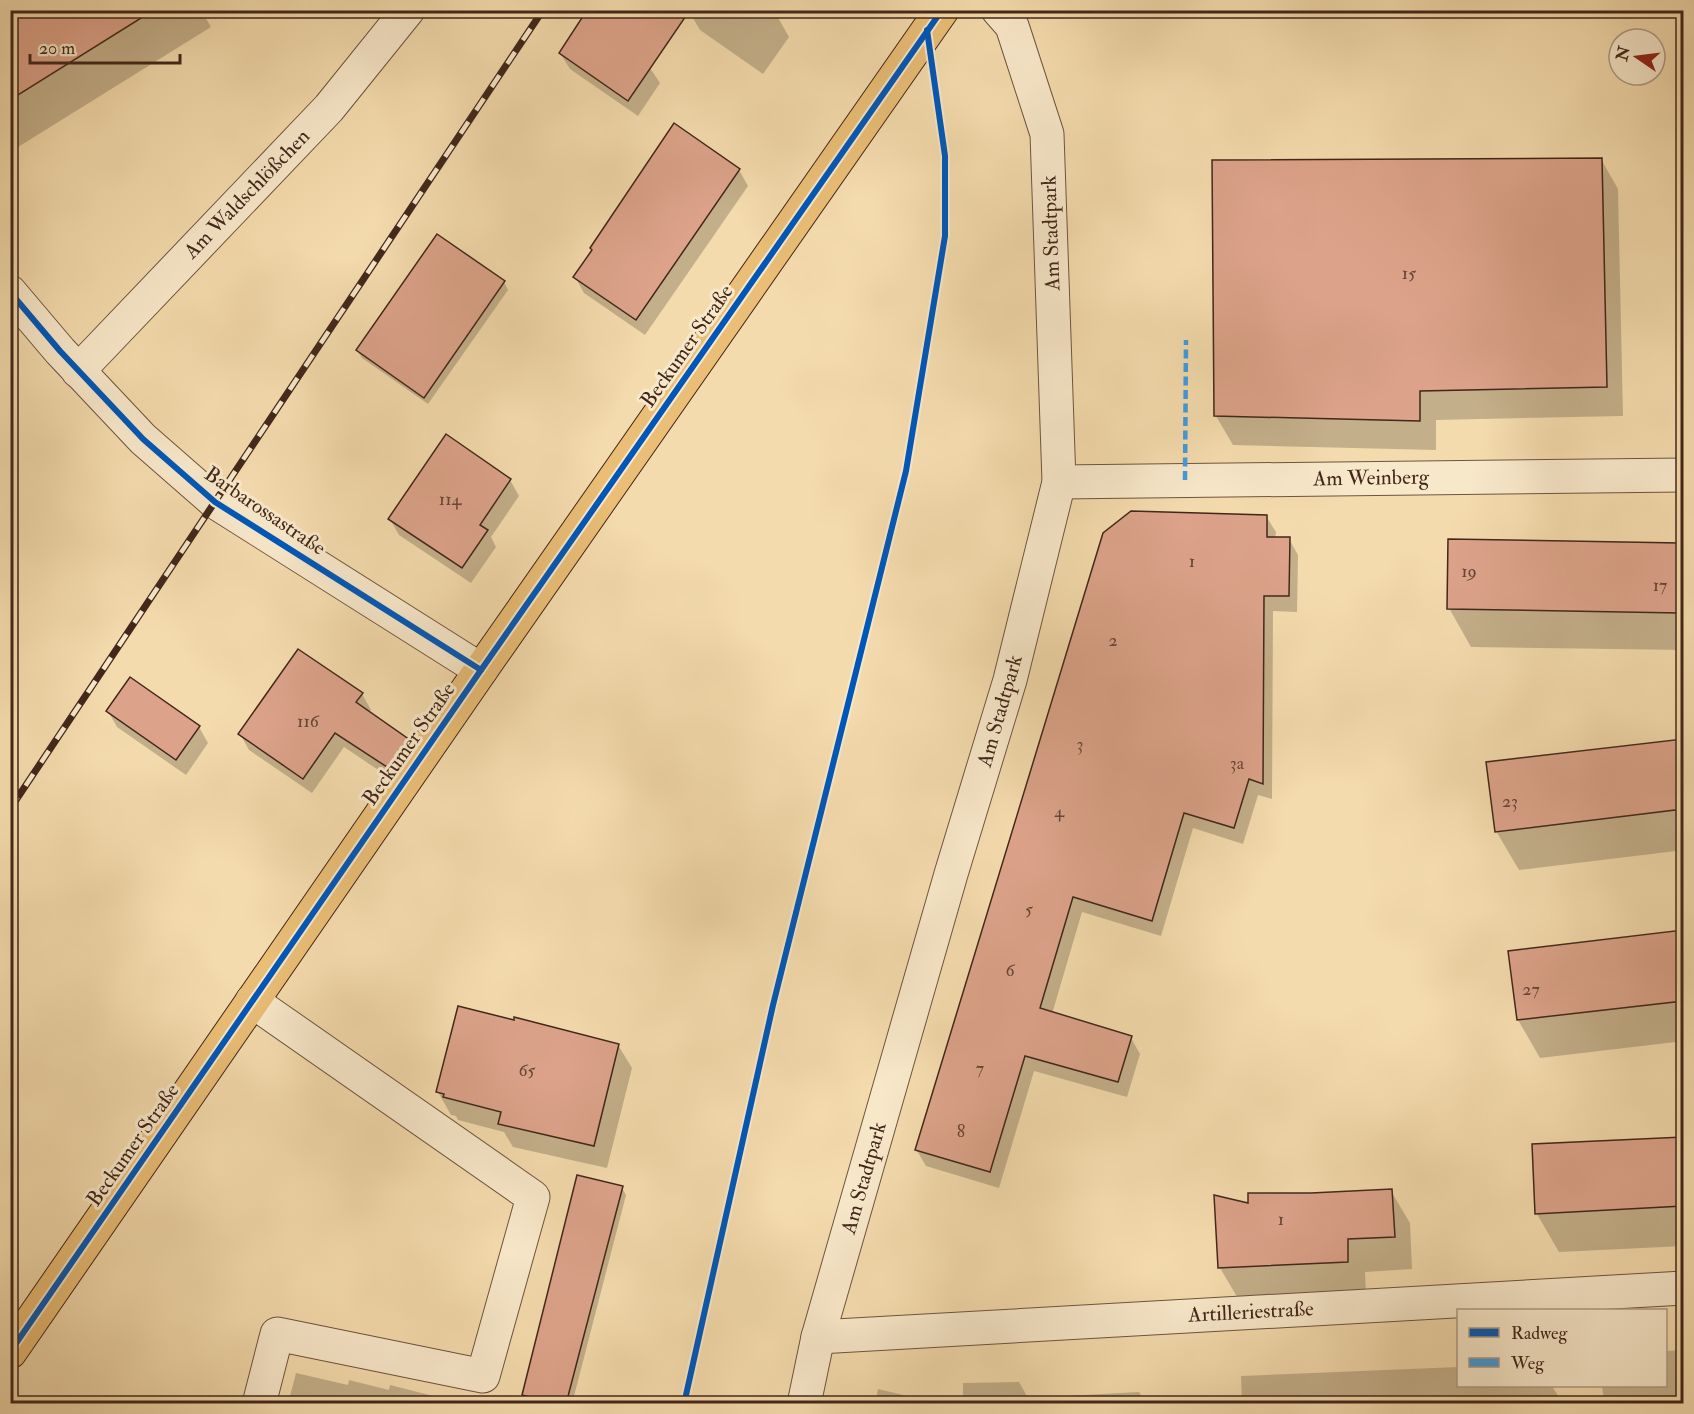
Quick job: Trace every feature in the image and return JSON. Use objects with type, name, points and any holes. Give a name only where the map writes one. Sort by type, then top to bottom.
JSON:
[{"type":"main road","name":"Beckumer Straße","points":[[10,1352],[481,670],[942,10]]},
{"type":"street","name":"Am Waldschlößchen","points":[[78,371],[329,108],[408,10]]},
{"type":"street","name":"Am Stadtpark","points":[[804,1404],[818,1337],[951,874],[1010,680],[1059,482],[1047,134],[1012,26],[998,10]]},
{"type":"street","name":"Barbarossastraße","points":[[10,292],[78,371],[143,439],[215,502],[481,670]]},
{"type":"street","name":"Am Weinberg","points":[[1059,482],[1683,475]]},
{"type":"street","points":[[252,1001],[533,1197],[483,1376],[277,1334],[259,1404]]},
{"type":"street","name":"Artilleriestraße","points":[[818,1337],[1683,1288]]},
{"type":"building","points":[[10,10],[154,10],[10,100]]},
{"type":"building","points":[[587,10],[690,10],[628,101],[559,53]]},
{"type":"building","points":[[674,123],[740,169],[636,320],[573,277]]},
{"type":"building","points":[[1602,158],[1607,387],[1420,391],[1420,421],[1214,416],[1212,160]]},
{"type":"building","points":[[437,234],[505,281],[424,398],[356,350]]},
{"type":"building","points":[[446,434],[511,479],[480,525],[488,530],[462,568],[388,519]]},
{"type":"building","points":[[1131,511],[1267,515],[1267,537],[1290,537],[1289,596],[1264,596],[1263,784],[1249,779],[1234,828],[1184,813],[1152,921],[1073,897],[1040,1008],[1132,1036],[1118,1082],[1025,1056],[990,1172],[915,1150],[1103,533]]},
{"type":"building","points":[[1448,539],[1680,543],[1679,613],[1447,609]]},
{"type":"building","points":[[298,649],[363,693],[356,702],[410,740],[390,769],[335,733],[303,779],[238,734]]},
{"type":"building","points":[[130,677],[200,726],[176,760],[106,711]]},
{"type":"building","points":[[1683,739],[1683,809],[1495,832],[1486,762]]},
{"type":"building","points":[[1683,930],[1683,1001],[1517,1020],[1508,951]]},
{"type":"building","points":[[458,1006],[514,1020],[514,1017],[619,1044],[594,1146],[498,1124],[501,1112],[443,1097],[444,1094],[436,1092]]},
{"type":"building","points":[[1683,1137],[1683,1206],[1535,1214],[1532,1144]]},
{"type":"building","points":[[577,1175],[623,1186],[566,1404],[557,1404],[522,1395]]},
{"type":"building","points":[[1392,1189],[1395,1237],[1348,1239],[1348,1262],[1218,1268],[1214,1195],[1248,1203],[1248,1193]]},
{"type":"railway","points":[[10,809],[543,10]]},
{"type":"marked path","points":[[1185,480],[1186,340]]},
{"type":"cycle path","points":[[10,1352],[481,670],[942,10]]},
{"type":"cycle path","points":[[684,1404],[773,1005],[906,471],[945,236],[945,156],[927,30]]},
{"type":"cycle path","points":[[10,292],[60,351],[143,439],[215,502],[481,670]]}]
